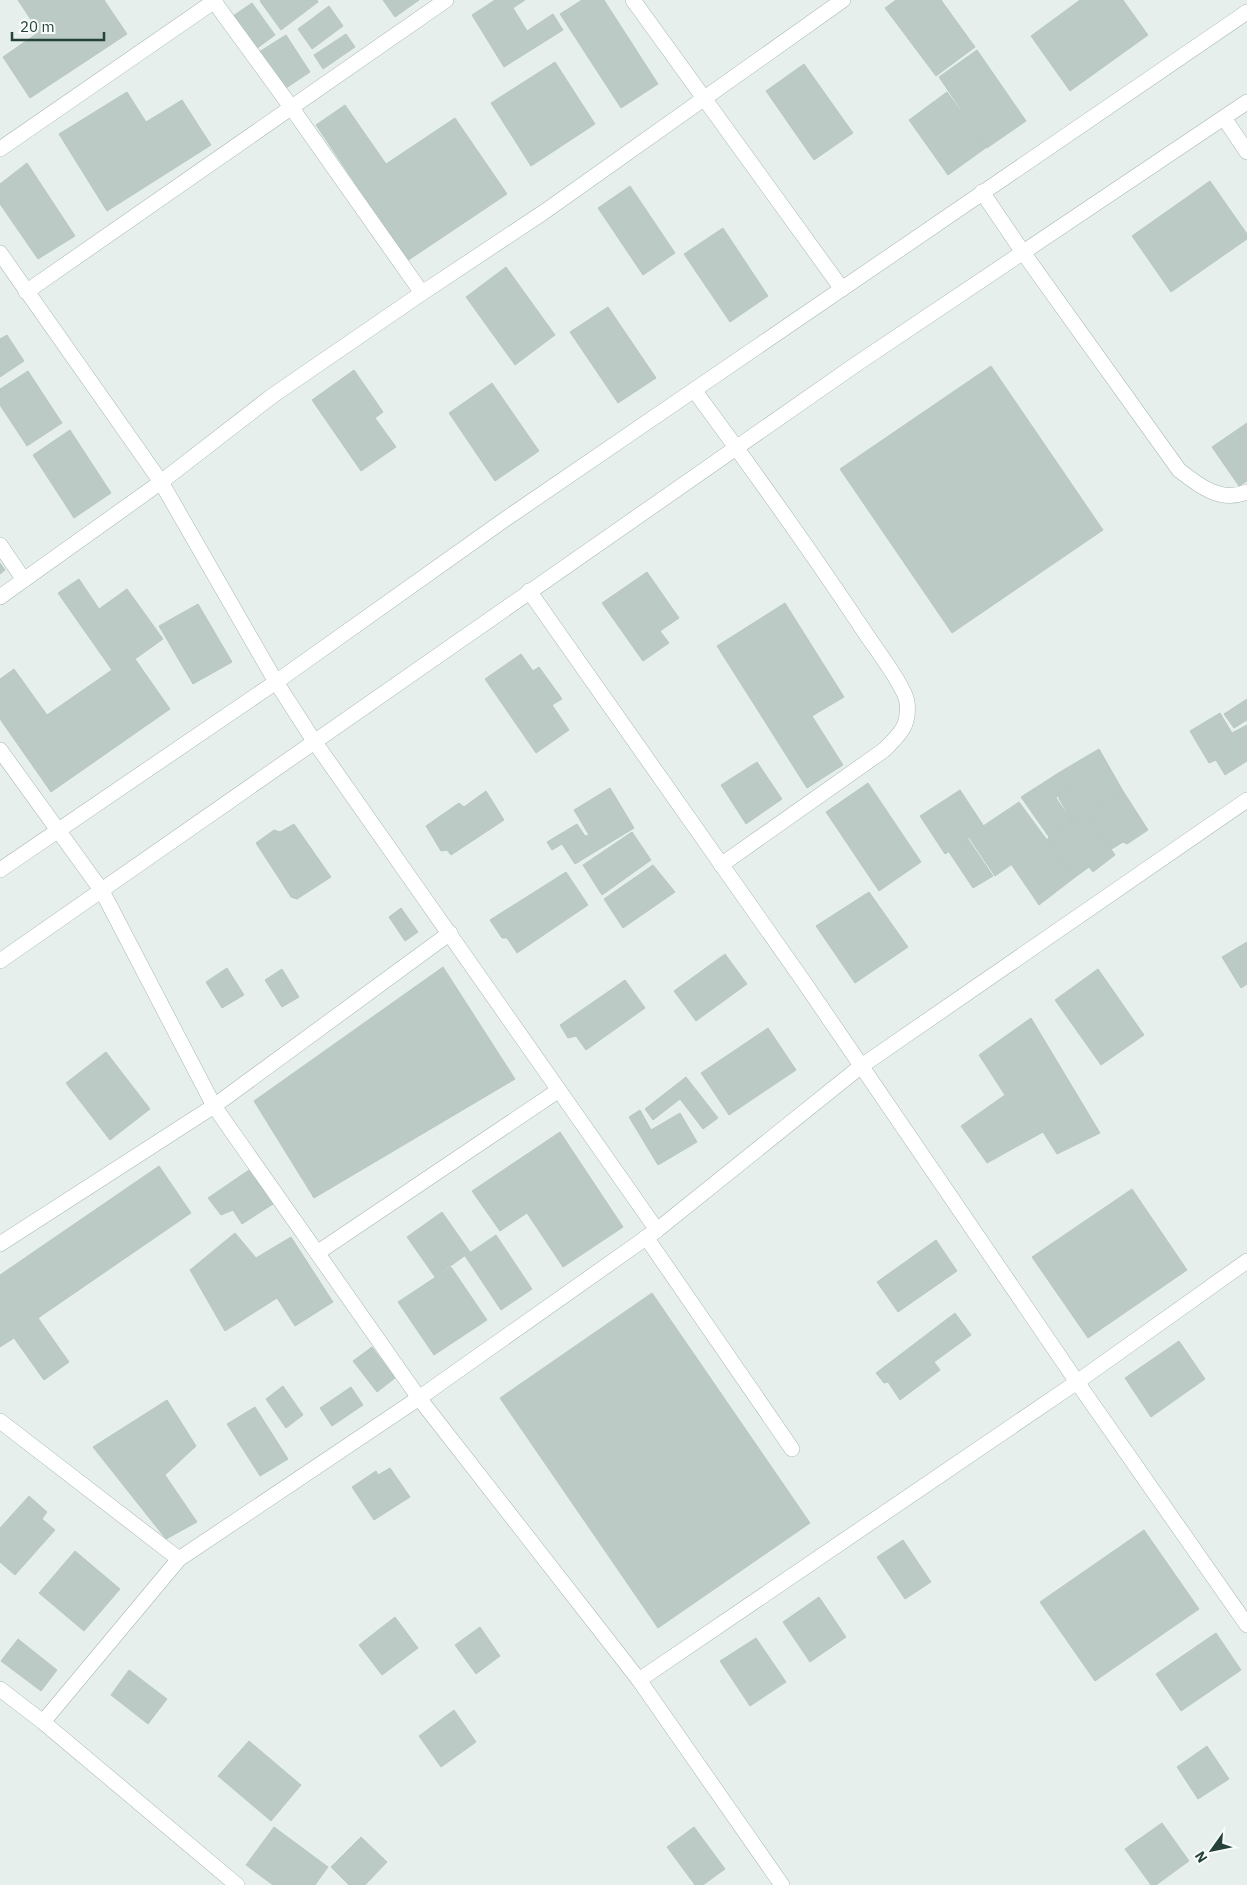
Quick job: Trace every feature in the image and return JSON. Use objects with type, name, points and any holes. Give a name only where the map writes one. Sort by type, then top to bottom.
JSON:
[{"type":"street","points":[[0,149],[214,0],[292,107],[422,293]]},
{"type":"street","points":[[26,292],[446,0]]},
{"type":"street","points":[[633,0],[842,289]]},
{"type":"street","points":[[0,597],[161,482],[272,396],[544,212],[843,0]]},
{"type":"street","points":[[0,870],[276,682],[504,520],[1247,12]]},
{"type":"street","points":[[0,961],[736,447],[1022,252],[1247,102]]},
{"type":"street","points":[[1224,118],[1247,152]]},
{"type":"street","points":[[982,192],[1022,252],[1179,470],[1212,493],[1240,495],[1247,492]]},
{"type":"street","points":[[0,253],[161,482],[276,682],[314,741],[559,1090],[792,1449]]},
{"type":"street","points":[[694,390],[838,592],[895,678],[907,700],[908,718],[900,733],[884,750],[722,865]]},
{"type":"street","points":[[0,544],[24,580]]},
{"type":"street","points":[[529,591],[804,982],[1077,1382],[1247,1625]]},
{"type":"street","points":[[0,750],[102,891],[214,1106],[420,1398],[639,1680],[782,1885]]},
{"type":"street","points":[[43,1722],[179,1559],[420,1398],[651,1234],[860,1066],[1247,800]]},
{"type":"street","points":[[0,1244],[214,1106],[450,933]]},
{"type":"street","points":[[317,1253],[559,1090]]},
{"type":"street","points":[[639,1680],[1077,1382],[1247,1261]]},
{"type":"street","points":[[0,1421],[179,1559]]},
{"type":"street","points":[[0,1689],[43,1722],[237,1885]]},
{"type":"building","points":[[18,0],[104,0],[127,34],[30,98],[3,57],[39,32]]},
{"type":"building","points":[[261,0],[317,0],[318,2],[281,30]]},
{"type":"building","points":[[383,0],[419,0],[395,17]]},
{"type":"building","points":[[495,0],[525,0],[513,8],[527,31],[553,14],[563,30],[504,67],[472,15]]},
{"type":"building","points":[[582,0],[604,0],[658,84],[621,108],[560,14]]},
{"type":"building","points":[[896,0],[941,0],[975,47],[936,76],[885,8]]},
{"type":"building","points":[[1080,0],[1123,0],[1148,35],[1070,91],[1031,36]]},
{"type":"building","points":[[252,3],[275,35],[256,49],[233,16]]},
{"type":"building","points":[[329,6],[343,26],[312,49],[298,29]]},
{"type":"building","points":[[346,34],[355,47],[323,69],[314,55]]},
{"type":"building","points":[[286,35],[310,72],[283,90],[259,52]]},
{"type":"building","points":[[977,50],[1026,121],[987,148],[939,77]]},
{"type":"building","points":[[555,62],[595,124],[531,166],[491,103]]},
{"type":"building","points":[[804,64],[853,133],[814,160],[766,91]]},
{"type":"building","points":[[127,92],[146,122],[182,100],[211,145],[107,211],[59,134]]},
{"type":"building","points":[[947,92],[987,147],[948,175],[909,120]]},
{"type":"building","points":[[345,105],[386,164],[455,118],[507,194],[407,261],[316,125]]},
{"type":"building","points":[[27,163],[75,236],[38,259],[0,204],[0,184]]},
{"type":"building","points":[[1210,181],[1247,234],[1247,239],[1171,292],[1132,236]]},
{"type":"building","points":[[630,186],[675,253],[643,275],[598,208]]},
{"type":"building","points":[[723,228],[768,296],[730,322],[684,254]]},
{"type":"building","points":[[506,267],[555,335],[515,365],[466,297]]},
{"type":"building","points":[[608,307],[656,378],[618,403],[570,332]]},
{"type":"building","points":[[7,335],[24,361],[0,377],[0,339]]},
{"type":"building","points":[[991,366],[1103,530],[952,633],[840,469]]},
{"type":"building","points":[[354,370],[383,412],[375,418],[396,447],[361,471],[312,400]]},
{"type":"building","points":[[28,371],[62,423],[27,446],[0,405],[0,389]]},
{"type":"building","points":[[492,383],[539,451],[495,481],[449,413]]},
{"type":"building","points":[[1247,423],[1247,481],[1239,486],[1212,447]]},
{"type":"building","points":[[70,430],[111,493],[74,518],[33,455]]},
{"type":"building","points":[[0,563],[5,570],[0,574]]},
{"type":"building","points":[[647,572],[679,618],[660,631],[669,643],[643,661],[602,603]]},
{"type":"building","points":[[79,579],[99,609],[127,589],[163,639],[135,659],[170,709],[51,792],[0,719],[0,679],[14,669],[47,715],[112,670],[58,593]]},
{"type":"building","points":[[785,603],[844,697],[812,716],[843,765],[807,788],[717,646]]},
{"type":"building","points":[[198,604],[232,662],[193,684],[159,626]]},
{"type":"building","points":[[521,654],[533,671],[539,667],[562,699],[552,705],[569,730],[536,753],[485,679]]},
{"type":"building","points":[[1247,699],[1247,720],[1234,728],[1224,714]]},
{"type":"building","points":[[1220,713],[1232,733],[1247,725],[1247,761],[1225,775],[1216,760],[1209,763],[1190,731]]},
{"type":"building","points":[[1099,749],[1123,791],[1072,821],[1057,795],[1070,788],[1060,772]]},
{"type":"building","points":[[757,762],[782,799],[746,824],[721,785]]},
{"type":"building","points":[[1060,772],[1070,788],[1057,795],[1056,798],[1072,821],[1049,837],[1021,797]]},
{"type":"building","points":[[868,783],[921,862],[879,891],[826,812]]},
{"type":"building","points":[[610,788],[634,828],[575,864],[562,844],[552,850],[547,842],[577,824],[585,836],[589,835],[574,810]]},
{"type":"building","points":[[960,790],[985,828],[968,836],[968,839],[945,854],[920,816]]},
{"type":"building","points":[[486,791],[504,820],[451,855],[447,850],[441,851],[426,826],[459,803],[464,807]]},
{"type":"building","points":[[1123,791],[1148,830],[1127,844],[1123,842],[1110,850],[1087,813]]},
{"type":"building","points":[[1019,802],[1047,840],[995,876],[968,836]]},
{"type":"building","points":[[1087,813],[1115,855],[1093,872],[1089,867],[1074,878],[1047,840],[1072,821]]},
{"type":"building","points":[[294,824],[331,877],[297,899],[291,897],[256,843],[274,830],[280,832]]},
{"type":"building","points":[[632,832],[651,860],[602,895],[583,865]]},
{"type":"building","points":[[968,839],[993,876],[973,888],[949,852]]},
{"type":"building","points":[[1047,840],[1074,878],[1039,905],[1011,864]]},
{"type":"building","points":[[653,865],[675,892],[623,928],[604,899]]},
{"type":"building","points":[[566,872],[588,905],[517,953],[507,938],[502,938],[490,920]]},
{"type":"building","points":[[869,892],[908,947],[855,983],[816,926]]},
{"type":"building","points":[[401,908],[418,932],[405,941],[389,917]]},
{"type":"building","points":[[1247,942],[1247,984],[1241,988],[1222,957]]},
{"type":"building","points":[[725,954],[747,984],[696,1021],[674,991]]},
{"type":"building","points":[[443,967],[515,1079],[314,1198],[254,1101]]},
{"type":"building","points":[[227,968],[244,995],[222,1008],[206,982]]},
{"type":"building","points":[[282,969],[299,997],[282,1007],[265,980]]},
{"type":"building","points":[[1098,969],[1144,1035],[1101,1065],[1055,1000]]},
{"type":"building","points":[[625,980],[645,1008],[586,1050],[576,1036],[568,1038],[560,1025]]},
{"type":"building","points":[[1031,1018],[1100,1133],[1057,1154],[1043,1132],[987,1163],[961,1126],[1005,1095],[979,1055]]},
{"type":"building","points":[[768,1028],[796,1070],[729,1115],[701,1073]]},
{"type":"building","points":[[106,1052],[150,1109],[110,1140],[66,1083]]},
{"type":"building","points":[[686,1077],[718,1118],[703,1129],[680,1099],[653,1120],[645,1109]]},
{"type":"building","points":[[640,1110],[651,1130],[680,1113],[697,1142],[658,1165],[629,1117]]},
{"type":"building","points":[[560,1132],[623,1227],[563,1267],[527,1213],[500,1231],[472,1191]]},
{"type":"building","points":[[159,1166],[191,1213],[38,1318],[69,1362],[44,1380],[14,1338],[0,1347],[0,1275]]},
{"type":"building","points":[[249,1170],[273,1204],[242,1224],[233,1210],[221,1215],[208,1198]]},
{"type":"building","points":[[1132,1189],[1187,1270],[1088,1338],[1032,1257]]},
{"type":"building","points":[[442,1212],[470,1252],[435,1277],[407,1237]]},
{"type":"building","points":[[235,1233],[256,1258],[291,1237],[333,1302],[295,1326],[277,1298],[225,1331],[190,1270]]},
{"type":"building","points":[[496,1235],[532,1289],[501,1310],[465,1256]]},
{"type":"building","points":[[936,1240],[957,1271],[898,1312],[877,1282]]},
{"type":"building","points":[[451,1267],[487,1320],[434,1355],[398,1302]]},
{"type":"building","points":[[652,1293],[810,1523],[658,1628],[500,1398]]},
{"type":"building","points":[[955,1313],[971,1335],[934,1362],[940,1370],[900,1400],[888,1382],[884,1383],[876,1373]]},
{"type":"building","points":[[1179,1341],[1205,1379],[1151,1417],[1125,1378]]},
{"type":"building","points":[[372,1347],[395,1378],[377,1392],[353,1361]]},
{"type":"building","points":[[283,1386],[303,1415],[286,1428],[266,1399]]},
{"type":"building","points":[[351,1387],[363,1405],[332,1426],[320,1408]]},
{"type":"building","points":[[167,1400],[196,1446],[165,1475],[197,1522],[166,1539],[93,1447]]},
{"type":"building","points":[[255,1407],[288,1459],[260,1476],[227,1424]]},
{"type":"building","points":[[390,1468],[410,1497],[374,1520],[352,1487],[376,1471],[378,1475]]},
{"type":"building","points":[[29,1496],[47,1512],[42,1519],[55,1530],[15,1575],[0,1562],[0,1528]]},
{"type":"building","points":[[1144,1530],[1199,1609],[1095,1681],[1040,1602]]},
{"type":"building","points":[[903,1540],[931,1582],[905,1599],[877,1557]]},
{"type":"building","points":[[75,1551],[120,1589],[84,1631],[39,1593]]},
{"type":"building","points":[[819,1597],[846,1637],[810,1662],[783,1622]]},
{"type":"building","points":[[395,1617],[418,1648],[382,1675],[359,1645]]},
{"type":"building","points":[[480,1627],[500,1656],[476,1674],[455,1645]]},
{"type":"building","points":[[1216,1633],[1241,1670],[1181,1711],[1156,1674]]},
{"type":"building","points":[[756,1638],[786,1682],[750,1706],[720,1661]]},
{"type":"building","points":[[18,1639],[57,1670],[41,1691],[1,1661]]},
{"type":"building","points":[[129,1670],[167,1699],[148,1724],[111,1695]]},
{"type":"building","points":[[454,1710],[476,1742],[441,1767],[419,1736]]},
{"type":"building","points":[[249,1741],[301,1785],[271,1821],[218,1776]]},
{"type":"building","points":[[1207,1746],[1229,1779],[1198,1799],[1177,1767]]},
{"type":"building","points":[[1162,1823],[1189,1861],[1156,1885],[1151,1885],[1125,1849]]},
{"type":"building","points":[[274,1827],[328,1867],[315,1885],[273,1885],[246,1865]]},
{"type":"building","points":[[694,1827],[725,1869],[703,1885],[695,1885],[667,1847]]},
{"type":"building","points":[[361,1837],[387,1862],[365,1885],[349,1885],[331,1867]]}]
